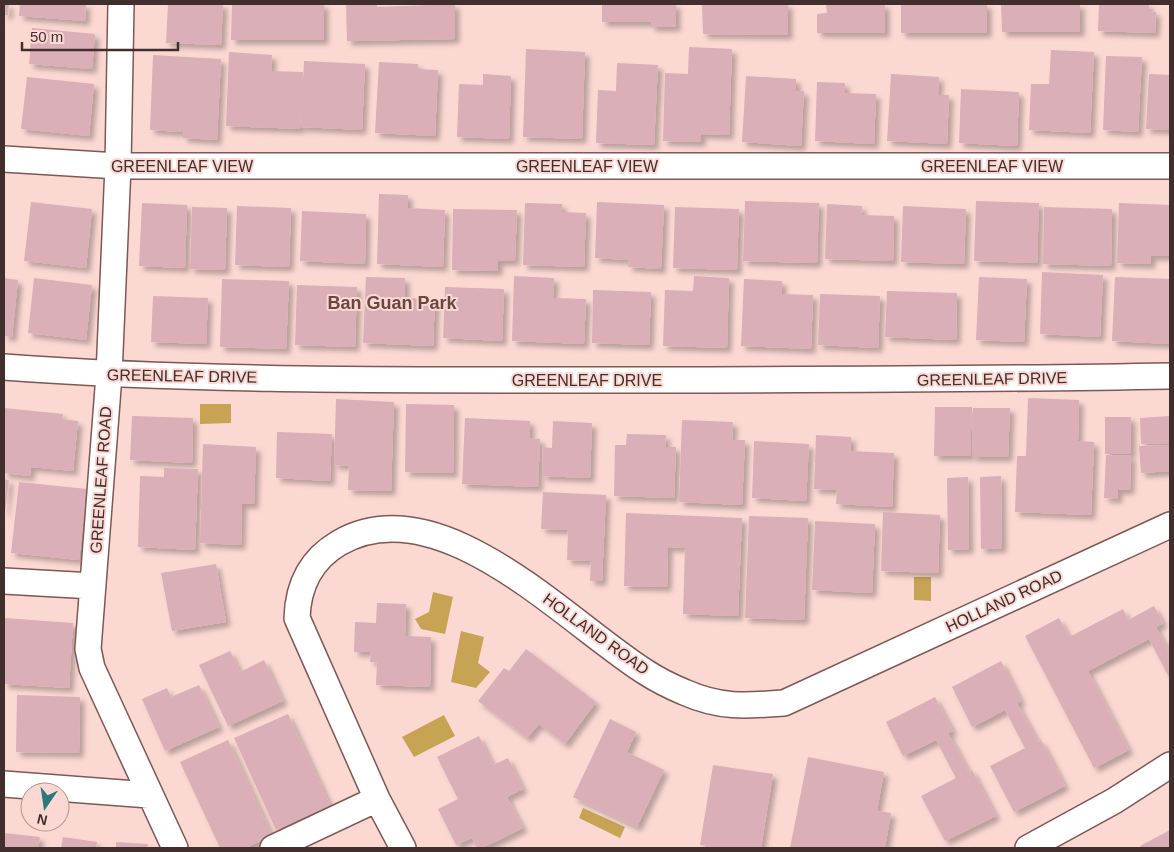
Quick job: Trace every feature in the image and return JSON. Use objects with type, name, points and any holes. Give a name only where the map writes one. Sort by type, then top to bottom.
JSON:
[{"type":"street","name":"GREENLEAF ROAD","points":[[121,4],[118,166],[109,375],[88,649],[92,668],[175,848]]},
{"type":"street","name":"GREENLEAF VIEW","points":[[4,159],[118,166],[1170,166]]},
{"type":"street","name":"GREENLEAF DRIVE","points":[[4,368],[109,375],[361,380],[865,381],[1170,376]]},
{"type":"street","name":"HOLLAND ROAD","points":[[403,848],[377,799],[297,618],[298,598],[306,575],[318,559],[350,537],[371,531],[392,529],[424,533],[458,543],[543,595],[647,673],[685,693],[727,706],[784,703],[1170,525]]},
{"type":"street","points":[[4,581],[93,586]]},
{"type":"street","points":[[1028,848],[1114,801],[1170,766]]},
{"type":"street","points":[[4,784],[149,795]]},
{"type":"street","points":[[273,848],[377,799]]},
{"type":"shaded area","points":[[200,404],[231,404],[231,423],[200,424]]},
{"type":"shaded area","points":[[914,577],[931,577],[931,601],[914,600]]},
{"type":"shaded area","points":[[433,592],[453,597],[445,634],[421,629],[415,619],[429,612]]},
{"type":"shaded area","points":[[461,631],[484,637],[478,663],[490,672],[476,688],[451,682]]},
{"type":"shaded area","points":[[444,715],[455,736],[414,757],[402,737]]},
{"type":"shaded area","points":[[583,808],[625,827],[620,838],[579,818]]},
{"type":"building","points":[[4,4],[9,4],[8,15],[4,15]]},
{"type":"building","points":[[20,4],[86,4],[85,21],[19,16]]},
{"type":"building","points":[[168,4],[223,4],[221,45],[166,43]]},
{"type":"building","points":[[232,4],[324,4],[324,40],[231,40]]},
{"type":"building","points":[[346,4],[377,4],[377,7],[455,4],[455,39],[347,41]]},
{"type":"building","points":[[676,4],[676,27],[651,27],[651,22],[602,22],[602,5]]},
{"type":"building","points":[[702,4],[788,4],[788,35],[703,34]]},
{"type":"building","points":[[826,4],[885,4],[885,33],[817,33],[817,14],[827,13]]},
{"type":"building","points":[[901,4],[987,4],[987,33],[901,33]]},
{"type":"building","points":[[1001,4],[1080,4],[1080,32],[1002,32]]},
{"type":"building","points":[[1099,4],[1149,4],[1149,11],[1156,12],[1155,33],[1098,31]]},
{"type":"building","points":[[32,28],[95,34],[92,69],[29,64]]},
{"type":"building","points":[[689,47],[732,49],[729,135],[701,134],[701,142],[663,141],[665,73],[688,74]]},
{"type":"building","points":[[526,49],[585,52],[582,139],[523,137]]},
{"type":"building","points":[[1051,50],[1094,52],[1090,133],[1029,130],[1031,84],[1049,84]]},
{"type":"building","points":[[229,52],[272,55],[271,71],[303,72],[300,129],[226,126]]},
{"type":"building","points":[[153,55],[221,59],[217,140],[183,138],[183,132],[150,130]]},
{"type":"building","points":[[1106,56],[1142,57],[1138,132],[1103,130]]},
{"type":"building","points":[[304,61],[365,64],[362,130],[301,127]]},
{"type":"building","points":[[379,62],[418,64],[418,69],[438,70],[435,136],[375,133]]},
{"type":"building","points":[[617,63],[658,65],[654,145],[596,143],[598,90],[616,91]]},
{"type":"building","points":[[483,74],[511,76],[509,139],[457,137],[459,84],[483,85]]},
{"type":"building","points":[[891,74],[939,77],[938,95],[949,95],[947,144],[887,141]]},
{"type":"building","points":[[1149,74],[1170,75],[1170,130],[1146,129]]},
{"type":"building","points":[[746,76],[796,79],[796,91],[804,91],[801,146],[742,142]]},
{"type":"building","points":[[27,77],[94,84],[89,136],[21,129]]},
{"type":"building","points":[[817,82],[845,83],[845,93],[876,94],[874,144],[815,141]]},
{"type":"building","points":[[961,89],[1019,92],[1017,146],[959,143]]},
{"type":"building","points":[[379,194],[408,195],[408,208],[445,210],[443,267],[377,264]]},
{"type":"building","points":[[745,201],[819,203],[817,263],[743,261]]},
{"type":"building","points":[[976,201],[1039,203],[1037,263],[974,261]]},
{"type":"building","points":[[31,202],[92,209],[86,268],[24,261]]},
{"type":"building","points":[[597,202],[664,205],[661,269],[628,267],[629,260],[595,258]]},
{"type":"building","points":[[142,203],[187,205],[185,268],[139,266]]},
{"type":"building","points":[[525,203],[562,204],[562,212],[586,213],[584,267],[523,265]]},
{"type":"building","points":[[1119,203],[1170,205],[1170,256],[1151,256],[1151,264],[1117,263]]},
{"type":"building","points":[[827,204],[862,206],[861,215],[894,216],[893,261],[825,259]]},
{"type":"building","points":[[237,206],[291,208],[289,267],[235,265]]},
{"type":"building","points":[[903,206],[966,209],[964,264],[901,262]]},
{"type":"building","points":[[192,207],[227,208],[225,270],[190,269]]},
{"type":"building","points":[[675,207],[739,209],[737,270],[673,268]]},
{"type":"building","points":[[1044,207],[1112,209],[1111,266],[1043,264]]},
{"type":"building","points":[[453,209],[517,210],[515,261],[498,261],[498,271],[452,270]]},
{"type":"building","points":[[302,211],[366,214],[365,264],[300,261]]},
{"type":"building","points":[[1042,272],[1103,275],[1100,337],[1040,334]]},
{"type":"building","points":[[514,276],[554,278],[553,298],[586,299],[584,344],[512,341]]},
{"type":"building","points":[[694,276],[729,278],[727,348],[663,346],[665,290],[693,291]]},
{"type":"building","points":[[366,277],[405,278],[405,298],[435,299],[433,346],[363,343]]},
{"type":"building","points":[[979,277],[1027,279],[1024,342],[976,340]]},
{"type":"building","points":[[1115,277],[1170,279],[1170,344],[1112,341]]},
{"type":"building","points":[[4,278],[18,280],[12,337],[4,336]]},
{"type":"building","points":[[34,278],[92,285],[86,340],[28,333]]},
{"type":"building","points":[[222,279],[289,281],[286,349],[220,347]]},
{"type":"building","points":[[744,279],[782,281],[782,294],[813,295],[811,349],[741,346]]},
{"type":"building","points":[[297,285],[357,287],[355,347],[295,345]]},
{"type":"building","points":[[445,287],[504,289],[502,341],[443,338]]},
{"type":"building","points":[[593,290],[651,292],[649,345],[592,343]]},
{"type":"building","points":[[887,291],[957,293],[956,340],[885,337]]},
{"type":"building","points":[[820,294],[880,296],[878,348],[818,345]]},
{"type":"building","points":[[153,296],[208,298],[206,344],[151,342]]},
{"type":"building","points":[[1028,398],[1079,400],[1078,441],[1094,442],[1091,515],[1015,512],[1017,456],[1026,456]]},
{"type":"building","points":[[336,399],[394,402],[391,491],[348,490],[349,466],[334,465]]},
{"type":"building","points":[[406,404],[454,405],[453,473],[405,472]]},
{"type":"building","points":[[935,407],[972,407],[970,456],[934,456]]},
{"type":"building","points":[[4,408],[63,414],[62,419],[78,421],[73,471],[31,467],[30,476],[4,473]]},
{"type":"building","points":[[973,408],[1010,408],[1008,457],[972,457]]},
{"type":"building","points":[[132,416],[193,418],[192,463],[130,460]]},
{"type":"building","points":[[1170,416],[1170,443],[1141,444],[1140,418]]},
{"type":"building","points":[[1105,417],[1131,417],[1131,454],[1105,454]]},
{"type":"building","points":[[465,418],[530,421],[530,438],[540,439],[538,487],[462,484]]},
{"type":"building","points":[[682,420],[733,422],[732,440],[745,440],[742,505],[679,502]]},
{"type":"building","points":[[553,421],[592,423],[590,478],[542,476],[543,447],[552,448]]},
{"type":"building","points":[[277,432],[332,434],[330,481],[276,478]]},
{"type":"building","points":[[627,434],[666,435],[665,447],[676,447],[674,498],[614,496],[615,445],[626,445]]},
{"type":"building","points":[[816,435],[851,437],[851,451],[894,453],[892,507],[836,504],[837,490],[814,489]]},
{"type":"building","points":[[754,441],[809,444],[806,501],[752,498]]},
{"type":"building","points":[[203,444],[256,447],[254,504],[242,504],[241,545],[200,543]]},
{"type":"building","points":[[1170,445],[1170,471],[1141,473],[1139,446]]},
{"type":"building","points":[[1106,455],[1131,456],[1130,490],[1118,490],[1118,499],[1104,498]]},
{"type":"building","points":[[164,468],[198,469],[195,550],[138,547],[140,476],[164,477]]},
{"type":"building","points":[[1001,476],[1002,548],[981,549],[980,477]]},
{"type":"building","points":[[968,477],[969,549],[948,550],[947,478]]},
{"type":"building","points":[[4,479],[9,480],[5,513],[4,513]]},
{"type":"building","points":[[19,482],[87,489],[79,560],[11,553]]},
{"type":"building","points":[[543,492],[606,495],[602,581],[590,581],[591,561],[567,560],[568,530],[541,529]]},
{"type":"building","points":[[883,512],[940,515],[938,573],[881,571]]},
{"type":"building","points":[[626,513],[742,518],[738,616],[683,614],[685,548],[668,547],[667,587],[624,586]]},
{"type":"building","points":[[749,516],[808,518],[804,620],[745,618]]},
{"type":"building","points":[[815,521],[875,524],[872,593],[812,590]]},
{"type":"building","points":[[216,564],[226,622],[172,631],[161,573]]},
{"type":"building","points":[[377,603],[406,604],[405,636],[431,637],[430,687],[376,685],[377,662],[370,662],[371,652],[354,652],[355,622],[376,623]]},
{"type":"building","points":[[1154,606],[1163,623],[1156,627],[1170,654],[1170,679],[1149,639],[1088,671],[1129,750],[1094,768],[1025,636],[1059,618],[1069,637],[1123,609],[1128,620]]},
{"type":"building","points":[[4,618],[73,623],[69,688],[4,684]]},
{"type":"building","points":[[526,649],[596,702],[565,744],[539,724],[527,738],[478,701],[504,668],[509,671]]},
{"type":"building","points":[[230,651],[240,672],[264,660],[283,701],[228,726],[199,665]]},
{"type":"building","points":[[1001,661],[1021,701],[1017,703],[1038,742],[1041,740],[1065,786],[1014,812],[990,766],[1025,748],[1005,710],[972,727],[952,687]]},
{"type":"building","points":[[199,685],[219,727],[165,751],[142,699],[167,688],[171,697]]},
{"type":"building","points":[[17,695],[80,697],[79,753],[16,752]]},
{"type":"building","points":[[935,697],[953,731],[948,733],[969,772],[972,770],[996,816],[945,841],[921,796],[956,778],[936,740],[903,756],[886,722]]},
{"type":"building","points":[[288,714],[330,805],[276,830],[234,738]]},
{"type":"building","points":[[610,719],[636,732],[627,752],[664,770],[637,827],[573,797]]},
{"type":"building","points":[[479,736],[493,765],[508,758],[523,789],[507,797],[523,828],[482,848],[477,848],[472,838],[456,845],[438,809],[458,799],[437,757]]},
{"type":"building","points":[[228,740],[272,836],[245,848],[220,848],[180,762]]},
{"type":"building","points":[[808,757],[884,772],[877,811],[891,813],[885,848],[790,848]]},
{"type":"building","points":[[713,765],[773,774],[761,848],[722,848],[700,845]]},
{"type":"building","points":[[1170,830],[1170,848],[1142,848],[1140,846]]},
{"type":"building","points":[[4,833],[40,837],[38,848],[4,848]]},
{"type":"building","points":[[63,837],[97,842],[96,848],[61,848]]},
{"type":"building","points":[[116,842],[148,844],[147,848],[116,848]]},
{"type":"district","name":"Ban Guan Park","points":[[392,303]]}]
